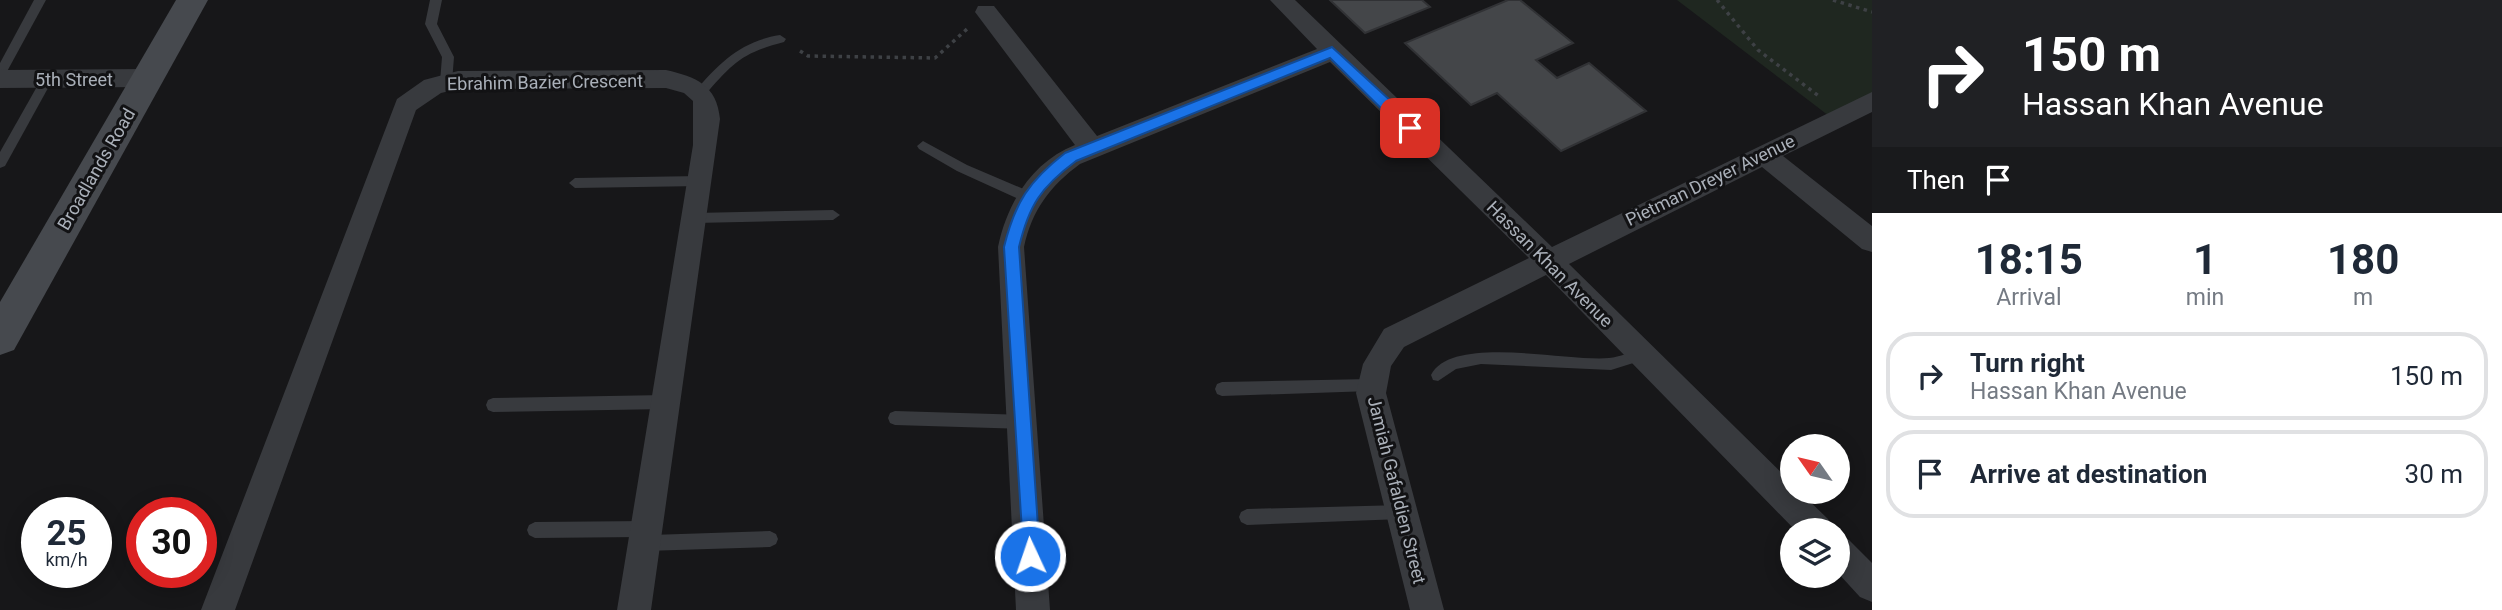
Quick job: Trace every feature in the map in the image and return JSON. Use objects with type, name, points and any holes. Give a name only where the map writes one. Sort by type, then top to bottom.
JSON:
[{"type":"main road","name":"Broadlands Road","points":[[0,338],[192,0]]},
{"type":"street","name":"Hassan Khan Avenue","points":[[1280,0],[1548,260],[1805,518]]},
{"type":"street","points":[[986,12],[1091,147]]},
{"type":"street","points":[[1033,610],[1011,247],[1014,229],[1028,197],[1056,167],[1091,147],[1332,52]]},
{"type":"street","name":"5th Street","points":[[0,79],[148,78]]},
{"type":"street","name":"Ebrahim Bazier Crescent","points":[[218,610],[402,113],[421,92],[446,82],[666,79],[680,82],[700,93]]},
{"type":"street","points":[[634,610],[701,181],[709,107],[700,93]]},
{"type":"street","name":"Pietman Dreyer Avenue","points":[[1548,260],[1872,101]]},
{"type":"street","points":[[1763,154],[1872,242]]},
{"type":"street","name":"Jamiah Gafaldien Street","points":[[1427,610],[1371,385],[1376,363],[1394,338],[1548,260]]},
{"type":"street","points":[[1850,562],[1869,580]]},
{"type":"lane","points":[[0,74],[40,0]]},
{"type":"lane","points":[[436,0],[431,24],[448,57],[446,82]]},
{"type":"lane","points":[[700,93],[730,59],[748,46],[780,39]]},
{"type":"lane","points":[[0,163],[47,79]]},
{"type":"lane","points":[[923,146],[962,168],[1028,197]]},
{"type":"lane","points":[[575,183],[701,181]]},
{"type":"lane","points":[[695,218],[833,215]]},
{"type":"lane","points":[[1438,374],[1452,363],[1481,358],[1594,364],[1611,363],[1642,355]]},
{"type":"lane","points":[[1222,388],[1371,385]]},
{"type":"lane","points":[[493,405],[666,402]]},
{"type":"lane","points":[[895,418],[1023,422]]},
{"type":"lane","points":[[1247,517],[1402,512]]},
{"type":"lane","points":[[535,530],[770,539]]},
{"type":"path","points":[[1717,0],[1758,50],[1843,115]]},
{"type":"path","points":[[1833,0],[1872,12]]},
{"type":"path","points":[[780,39],[808,56],[935,58],[986,12]]},
{"type":"shaded area","points":[[1677,0],[1872,0],[1872,100],[1833,119]]},
{"type":"building","points":[[1330,0],[1422,0],[1430,7],[1365,33]]},
{"type":"building","points":[[1508,0],[1520,0],[1573,43],[1536,60],[1557,78],[1589,63],[1646,111],[1561,151],[1497,93],[1471,105],[1405,43]]},
{"type":"route","points":[[1030,556],[1011,247],[1020,212],[1043,178],[1070,157],[1091,147],[1332,52],[1410,128]]}]
